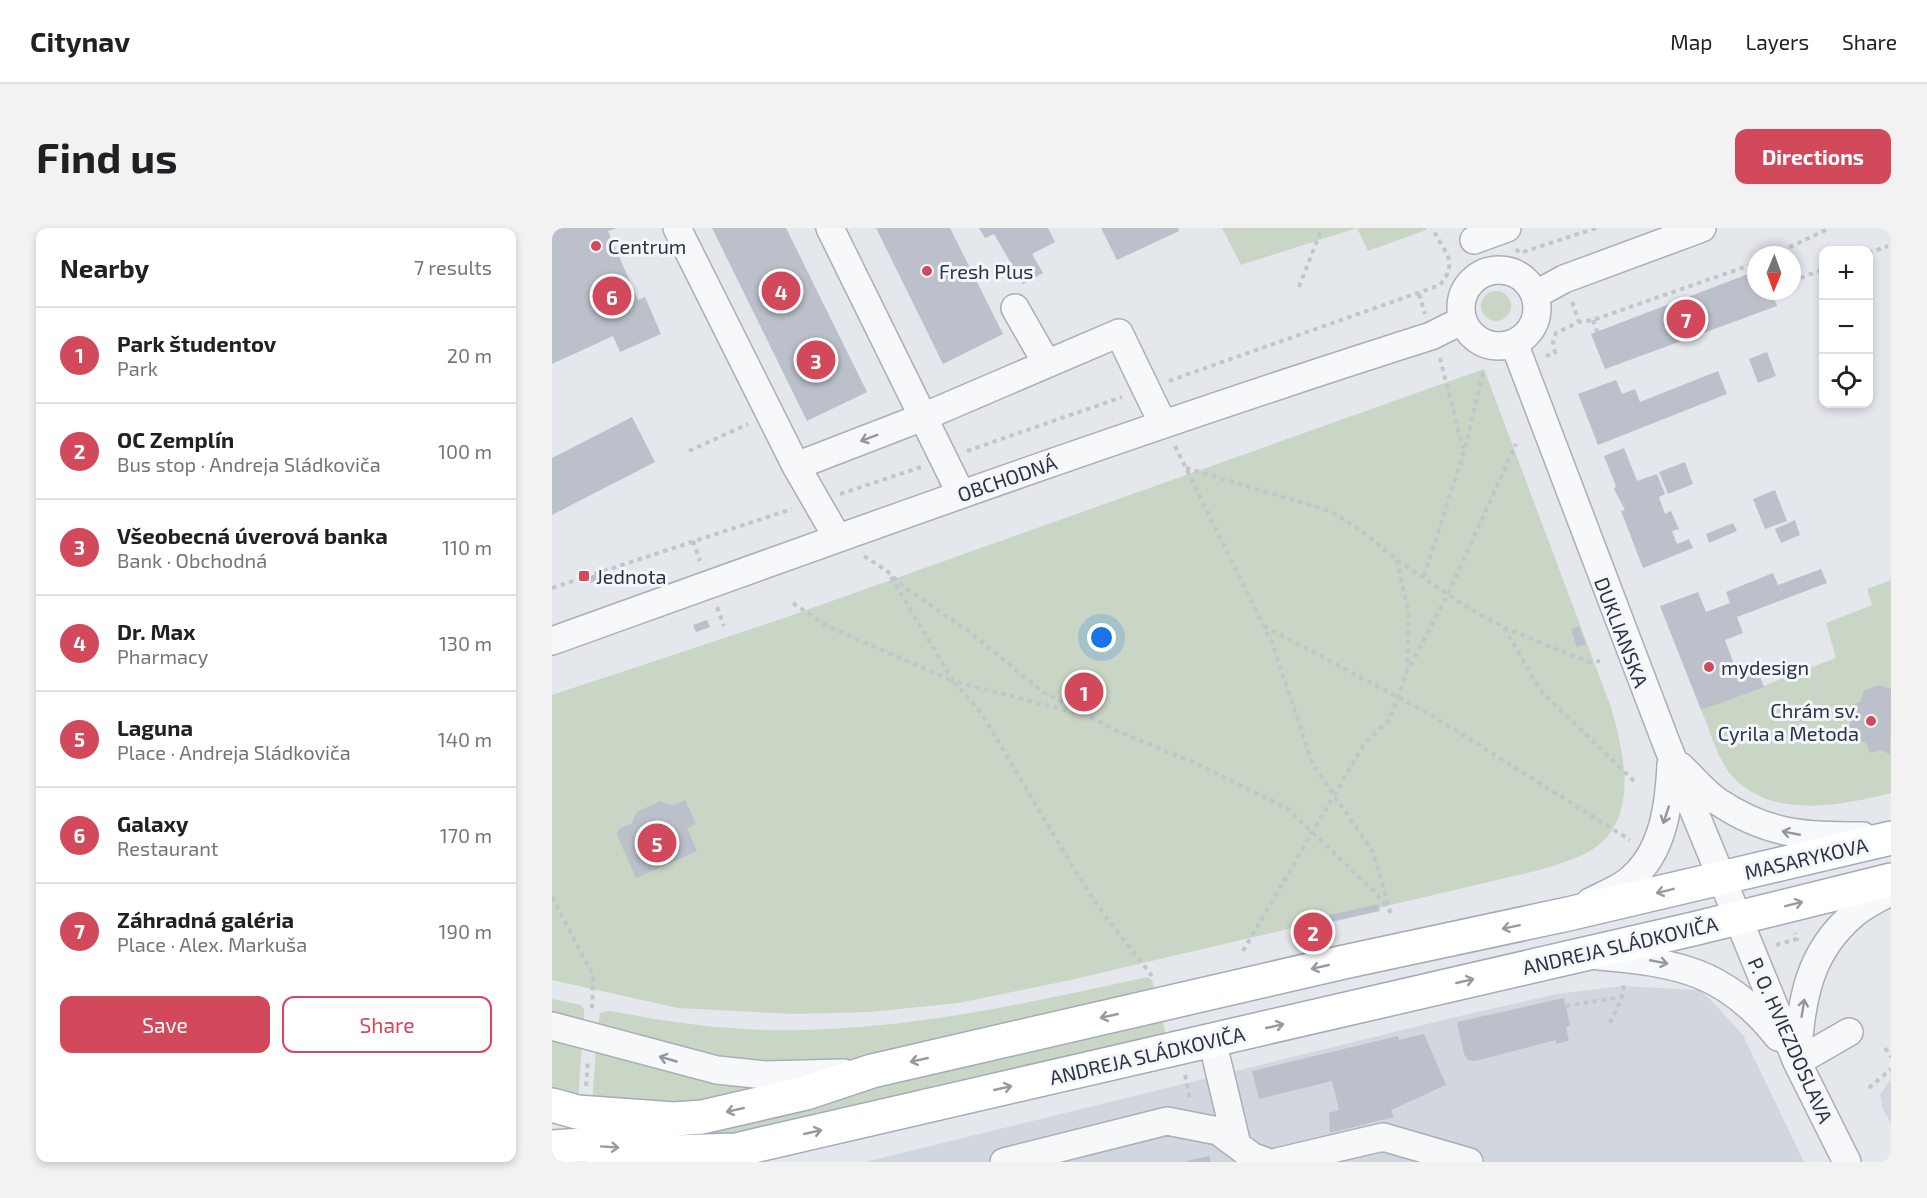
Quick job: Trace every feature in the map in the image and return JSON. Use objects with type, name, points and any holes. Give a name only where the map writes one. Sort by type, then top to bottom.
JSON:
[{"type":"main road","name":"MASARYKOVA","points":[[1721,877],[1891,837]]},
{"type":"main road","points":[[552,1105],[577,1112],[674,1119],[702,1117],[806,1093],[872,1071],[1344,962],[1568,914],[1721,877]]},
{"type":"main road","name":"MASARYKOVA","points":[[1737,917],[1891,880]]},
{"type":"main road","name":"ANDREJA SLÁDKOVIČA","points":[[552,1147],[582,1145],[675,1152],[736,1150],[1737,917]]},
{"type":"street","points":[[677,228],[796,466],[837,537]]},
{"type":"street","points":[[830,228],[961,494]]},
{"type":"street","points":[[1474,240],[1507,228]]},
{"type":"street","points":[[1535,295],[1564,279],[1702,228]]},
{"type":"street","points":[[1507,271],[1516,274],[1530,286],[1535,295],[1537,304],[1534,323],[1518,355],[1488,344],[1473,335],[1464,320],[1462,303],[1468,287],[1488,272],[1507,271]]},
{"type":"street","points":[[1015,308],[1047,364]]},
{"type":"street","name":"OBCHODNÁ","points":[[552,641],[837,537],[1163,424],[1431,336],[1464,320]]},
{"type":"street","points":[[796,466],[923,417],[1119,333],[1163,424]]},
{"type":"street","name":"DUKLIANSKA","points":[[1518,355],[1672,757],[1737,917]]},
{"type":"street","points":[[1672,757],[1716,800],[1766,828],[1805,836],[1891,837]]},
{"type":"street","points":[[1568,914],[1631,879],[1651,853],[1669,810],[1672,757]]},
{"type":"street","points":[[1797,1062],[1802,1004],[1818,955],[1856,913],[1891,891]]},
{"type":"street","name":"P. O. HVIEZDOSLAVA","points":[[1737,917],[1797,1062],[1847,1162]]},
{"type":"street","points":[[1580,954],[1659,961],[1703,974],[1758,1011],[1797,1062]]},
{"type":"street","points":[[552,1026],[689,1065],[742,1074],[817,1075],[872,1071]]},
{"type":"street","points":[[1797,1062],[1849,1032]]},
{"type":"street","points":[[1212,1040],[1237,1145]]},
{"type":"street","points":[[1004,1162],[1167,1121],[1218,1131],[1253,1157],[1267,1162]]},
{"type":"street","points":[[1277,1162],[1383,1137],[1469,1162]]},
{"type":"path","points":[[1299,287],[1322,228]]},
{"type":"path","points":[[552,588],[944,459],[1440,285],[1450,274],[1450,258],[1433,228]]},
{"type":"path","points":[[1792,246],[1830,228]]},
{"type":"path","points":[[1873,252],[1888,246]]},
{"type":"path","points":[[1518,355],[1555,353],[1553,342],[1556,333],[1579,322],[1593,320],[1747,266]]},
{"type":"path","points":[[1801,278],[1819,271]]},
{"type":"path","points":[[1593,320],[1597,332]]},
{"type":"path","points":[[1424,576],[1464,452],[1484,369]]},
{"type":"path","points":[[1445,370],[1464,452]]},
{"type":"path","points":[[689,451],[770,414]]},
{"type":"path","points":[[1243,951],[1364,744],[1389,720],[1407,672],[1448,594],[1516,444]]},
{"type":"path","points":[[1147,973],[1077,874],[982,714],[952,681],[887,571],[904,587],[968,630],[1043,692],[1287,808],[1375,891],[1392,914],[1373,852],[1313,765],[1272,643],[1186,468],[1330,511],[1363,532],[1396,559],[1448,594],[1504,627],[1590,662],[1600,662]]},
{"type":"path","points":[[1396,559],[1409,616],[1407,672]]},
{"type":"path","points":[[793,603],[827,626],[952,681],[1092,717]]},
{"type":"path","points":[[1263,625],[1399,697],[1623,836]]},
{"type":"path","points":[[1504,627],[1541,691],[1634,782]]},
{"type":"path","points":[[552,897],[593,975],[592,1003]]},
{"type":"path","points":[[1769,947],[1797,939],[1793,929]]},
{"type":"path","points":[[1610,1023],[1622,997],[1625,980]]},
{"type":"path","points":[[1566,1006],[1622,997]]},
{"type":"path","points":[[1885,1048],[1891,1056]]},
{"type":"path","points":[[586,1093],[588,1058]]},
{"type":"path","points":[[1869,1088],[1891,1069]]},
{"type":"path","points":[[1185,1075],[1190,1101]]},
{"type":"shaded area","points":[[1622,986],[1699,990],[1711,1000],[1743,1035],[1804,1162],[865,1162],[1460,1016],[1557,994]]},
{"type":"shaded area","points":[[1891,1078],[1891,1123],[1883,1110],[1880,1095]]},
{"type":"green space","points":[[1222,228],[1357,228],[1241,265]]},
{"type":"green space","points":[[1357,228],[1426,228],[1426,230],[1368,251]]},
{"type":"green space","points":[[1496,291],[1506,296],[1511,306],[1506,316],[1496,321],[1486,316],[1481,306],[1486,296]]},
{"type":"green space","points":[[1484,369],[1616,724],[1623,762],[1623,800],[1619,817],[1610,833],[1590,851],[1540,870],[1066,981],[958,1003],[870,1012],[795,1014],[678,1008],[552,980],[552,695],[784,618]]},
{"type":"green space","points":[[1891,580],[1891,793],[1852,802],[1810,806],[1770,800],[1752,792],[1736,780],[1724,765],[1701,710],[1836,658],[1826,623],[1872,605],[1867,589]]},
{"type":"green space","points":[[1147,977],[1152,980],[1154,989],[832,1064],[757,1067],[598,1029],[600,1013],[610,1011],[681,1023],[752,1030],[800,1030],[888,1024],[975,1012]]},
{"type":"green space","points":[[552,999],[581,1005],[584,1009],[584,1025],[552,1016]]},
{"type":"green space","points":[[1162,1018],[1166,1036],[736,1136],[691,1142],[591,1122]]},
{"type":"green space","points":[[552,1035],[582,1044],[578,1103],[552,1093]]},
{"type":"green space","points":[[596,1048],[771,1085],[718,1104],[592,1104]]},
{"type":"building","points":[[552,228],[617,228],[608,231],[638,300],[645,297],[661,334],[620,352],[613,336],[552,364]]},
{"type":"building","points":[[712,228],[786,228],[867,392],[807,421]]},
{"type":"building","points":[[876,228],[950,228],[1003,334],[943,364]]},
{"type":"building","points":[[979,228],[1048,228],[1055,242],[1032,254],[1043,273],[1023,284],[994,234],[985,238]]},
{"type":"building","points":[[1101,228],[1178,228],[1179,231],[1117,260]]},
{"type":"building","points":[[1747,274],[1747,300],[1775,300],[1777,306],[1605,369],[1591,334]]},
{"type":"building","points":[[1767,352],[1776,376],[1758,383],[1749,359]]},
{"type":"building","points":[[1718,371],[1727,394],[1598,445],[1578,394],[1616,380],[1622,394],[1635,389],[1640,402]]},
{"type":"building","points":[[632,417],[655,462],[552,515],[552,458]]},
{"type":"building","points":[[1624,448],[1637,481],[1657,474],[1665,494],[1659,497],[1665,514],[1671,511],[1679,529],[1672,531],[1677,544],[1689,539],[1693,548],[1643,568],[1621,511],[1625,510],[1614,489],[1616,486],[1604,456]]},
{"type":"building","points":[[1685,462],[1693,484],[1668,494],[1659,472]]},
{"type":"building","points":[[1775,490],[1787,521],[1765,529],[1753,499]]},
{"type":"building","points":[[1795,520],[1800,535],[1781,543],[1775,529]]},
{"type":"building","points":[[1733,523],[1737,531],[1709,543],[1706,534]]},
{"type":"building","points":[[1821,569],[1827,583],[1737,617],[1743,633],[1725,640],[1736,670],[1755,663],[1764,687],[1701,710],[1660,606],[1698,592],[1706,612],[1730,603],[1726,592],[1773,573],[1778,585]]},
{"type":"building","points":[[602,572],[604,578],[590,583],[588,577]]},
{"type":"building","points":[[707,620],[710,627],[696,632],[693,625]]},
{"type":"building","points":[[1579,626],[1586,644],[1577,647],[1571,629]]},
{"type":"building","name":"Chrám sv. Cyrila a Metoda","points":[[1878,685],[1891,689],[1890,754],[1880,750],[1870,753],[1866,743],[1855,739],[1849,726],[1854,716],[1850,706],[1860,702],[1864,691]]},
{"type":"building","points":[[685,800],[696,824],[687,828],[697,851],[636,878],[617,835],[619,829],[632,823],[637,812],[660,801],[672,806]]},
{"type":"building","points":[[1378,904],[1380,911],[1322,924],[1321,917]]},
{"type":"building","points":[[1564,998],[1570,1026],[1566,1027],[1569,1041],[1556,1044],[1556,1040],[1475,1061],[1468,1060],[1464,1054],[1457,1022]]},
{"type":"building","points":[[1424,1034],[1446,1085],[1391,1110],[1394,1117],[1330,1133],[1329,1113],[1339,1110],[1332,1081],[1259,1099],[1252,1071],[1398,1036],[1399,1040]]},
{"type":"building","points":[[1209,1156],[1211,1162],[1186,1161]]},
{"type":"place","name":"Centrum","points":[[596,246]]},
{"type":"place","name":"Fresh Plus","points":[[927,271]]},
{"type":"place","name":"Dr. Max","points":[[781,291]]},
{"type":"place","name":"Galaxy","points":[[612,296]]},
{"type":"place","name":"Záhradná galéria","points":[[1686,319]]},
{"type":"place","name":"Všeobecná úverová banka","points":[[816,360]]},
{"type":"place","name":"Jednota","points":[[584,576]]},
{"type":"place","name":"mydesign","points":[[1709,667]]},
{"type":"place","name":"Park študentov","points":[[1084,692]]},
{"type":"place","name":"Chrám sv. Cyrila a Metoda","points":[[1871,721]]},
{"type":"place","name":"Laguna","points":[[657,843]]},
{"type":"place","name":"OC Zemplín","points":[[1313,932]]}]
